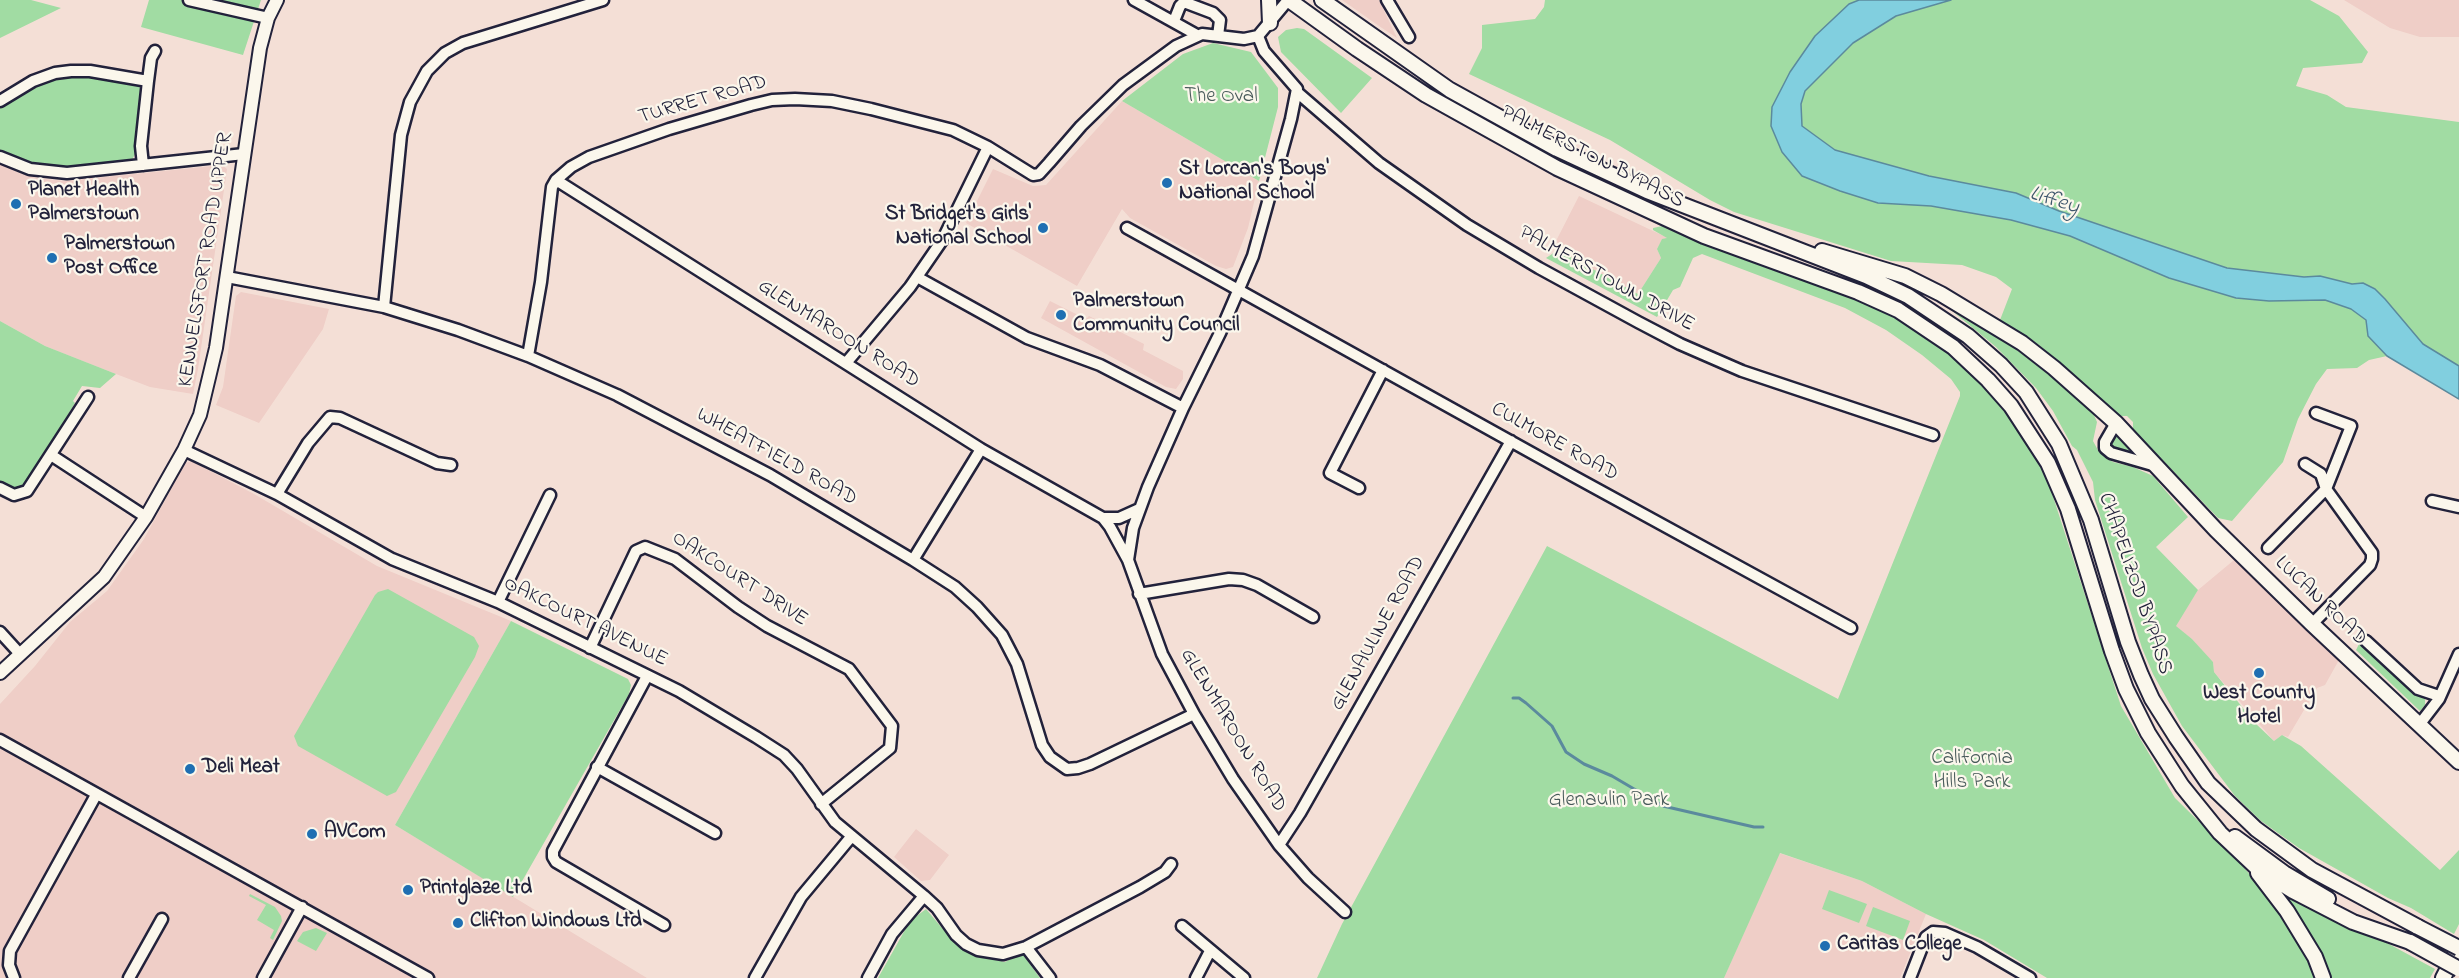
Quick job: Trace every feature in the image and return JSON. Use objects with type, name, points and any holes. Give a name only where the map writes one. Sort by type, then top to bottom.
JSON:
[{"type":"main road","points":[[1269,0],[1270,23]]},
{"type":"main road","name":"PALMERSTON BYPASS","points":[[1289,0],[1426,95],[1557,168],[1704,236],[1858,292],[1898,310]]},
{"type":"main road","points":[[1322,0],[1449,90],[1557,149],[1647,191],[1773,239],[1864,262],[1905,276],[1941,294],[2022,343],[2116,423]]},
{"type":"main road","points":[[1357,49],[1349,33],[1359,26]]},
{"type":"main road","name":"CHAPELIZOD BYPASS","points":[[1773,239],[1866,276],[1908,296],[1968,336],[2001,364],[2026,392],[2059,444],[2091,520],[2128,642],[2141,675],[2152,699],[2208,783],[2256,829],[2312,870],[2459,948]]},
{"type":"main road","name":"CHAPELIZOD BYPASS","points":[[1898,310],[1953,347],[1988,380],[2031,433],[2048,463],[2068,509],[2126,689],[2166,763],[2220,833],[2250,863],[2293,891],[2353,922],[2410,942]]},
{"type":"main road","name":"LUCAN ROAD","points":[[2116,423],[2312,624],[2459,762]]},
{"type":"main road","name":"CHAPELIZOD BYPASS","points":[[2204,812],[2253,852],[2284,873],[2459,969]]},
{"type":"main road","points":[[2250,863],[2287,910],[2315,957],[2323,978]]},
{"type":"main road","points":[[2443,978],[2459,948]]},
{"type":"street","points":[[189,0],[268,18]]},
{"type":"street","name":"KENNELSFORT ROAD UPPER","points":[[0,673],[104,577],[146,517],[184,450],[200,416],[207,393],[227,278],[260,48],[268,18],[277,0]]},
{"type":"street","points":[[384,307],[403,126],[410,102],[427,71],[445,53],[464,43],[603,0]]},
{"type":"street","points":[[1134,0],[1197,35],[1244,39],[1258,36],[1289,0]]},
{"type":"street","points":[[1387,0],[1408,37]]},
{"type":"street","points":[[1174,21],[1184,2],[1214,13],[1220,20],[1218,36]]},
{"type":"street","name":"TURRET ROAD","points":[[556,180],[571,167],[599,153],[669,129],[772,100],[832,101],[953,130],[988,147],[1033,175],[1039,174],[1081,126],[1123,85],[1166,52],[1197,35]]},
{"type":"street","points":[[1128,560],[1133,528],[1139,509],[1253,256],[1298,93],[1295,86],[1264,51],[1258,36]]},
{"type":"street","points":[[143,165],[141,146],[147,81],[151,58],[155,51]]},
{"type":"street","points":[[0,101],[33,81],[63,72],[90,71],[147,81]]},
{"type":"street","name":"PALMERSTOWN DRIVE","points":[[1298,93],[1379,163],[1467,225],[1539,268],[1638,322],[1680,344],[1742,371],[1933,435]]},
{"type":"street","points":[[846,363],[917,277],[943,239],[988,147]]},
{"type":"street","points":[[0,157],[30,169],[67,173],[244,154]]},
{"type":"street","points":[[528,356],[541,282],[552,187],[556,180]]},
{"type":"street","name":"GLENMAROON ROAD","points":[[556,180],[981,448],[1103,518],[1128,560],[1162,654],[1194,714],[1233,778],[1279,845],[1308,878],[1345,912]]},
{"type":"street","name":"CULMORE ROAD","points":[[1127,228],[1851,628]]},
{"type":"street","points":[[917,277],[1027,338],[1100,365],[1183,408]]},
{"type":"street","name":"WHEATFIELD ROAD","points":[[227,278],[384,307],[426,318],[528,356],[617,395],[721,448],[913,560],[955,587],[1002,634],[1017,664],[1042,745],[1058,764],[1067,769],[1090,764],[1194,714]]},
{"type":"street","points":[[1359,488],[1330,473],[1383,370]]},
{"type":"street","points":[[0,488],[14,495],[22,494],[32,486],[88,397]]},
{"type":"street","points":[[2268,548],[2326,489],[2350,426],[2316,413]]},
{"type":"street","points":[[277,494],[308,443],[330,417],[340,418],[437,462],[451,465]]},
{"type":"street","name":"LUCAN ROAD","points":[[2116,423],[2105,442],[2105,448],[2111,453],[2156,466]]},
{"type":"street","name":"GLENAULINE ROAD","points":[[1279,845],[1350,725],[1511,441]]},
{"type":"street","points":[[913,560],[981,448]]},
{"type":"street","name":"OAKCOURT AVENUE","points":[[184,450],[277,494],[392,559],[498,602],[726,718],[784,755],[797,769],[821,804],[851,837],[924,896],[937,908],[956,935],[966,944],[978,950],[1003,954],[1026,946],[1157,877],[1171,864]]},
{"type":"street","points":[[51,455],[146,517]]},
{"type":"street","points":[[2304,464],[2321,474],[2326,489],[2372,553],[2370,565],[2312,624]]},
{"type":"street","points":[[498,602],[550,495]]},
{"type":"street","points":[[2432,501],[2459,507]]},
{"type":"street","points":[[1103,518],[1119,518],[1139,509]]},
{"type":"street","name":"OAKCOURT DRIVE","points":[[590,648],[636,551],[645,547],[675,559],[738,608],[767,626],[849,669],[892,726],[890,748],[821,804]]},
{"type":"street","points":[[1139,594],[1229,579],[1243,580],[1257,585],[1313,617]]},
{"type":"street","points":[[0,632],[20,654]]},
{"type":"street","points":[[2366,641],[2418,689],[2436,695],[2439,699]]},
{"type":"street","points":[[2419,725],[2439,699],[2459,654]]},
{"type":"street","points":[[647,676],[553,851],[553,858],[556,862],[664,926]]},
{"type":"street","points":[[0,740],[428,978]]},
{"type":"street","points":[[597,767],[716,833]]},
{"type":"street","points":[[14,978],[9,965],[10,951],[96,795]]},
{"type":"street","points":[[754,978],[801,897],[851,837]]},
{"type":"street","points":[[868,978],[892,934],[924,896]]},
{"type":"street","points":[[263,978],[302,907]]},
{"type":"street","points":[[129,978],[162,919]]},
{"type":"street","points":[[1182,926],[1244,978]]},
{"type":"street","points":[[1910,978],[1926,937],[1933,932],[1945,933],[1977,947],[2030,978]]},
{"type":"street","points":[[1026,946],[1050,978]]},
{"type":"street","points":[[1196,978],[1210,951]]},
{"type":"shaded area","points":[[1342,0],[1379,0],[1397,38],[1379,26]]},
{"type":"shaded area","points":[[2344,0],[2459,0],[2459,37],[2420,37],[2390,28]]},
{"type":"shaded area","name":"St Lorcan's Boys' National School","points":[[1122,101],[1259,181],[1248,228],[1233,267],[1226,269],[1216,266],[1130,218],[1122,209],[1077,286],[966,223],[993,169],[1033,186],[1046,185]]},
{"type":"shaded area","points":[[0,163],[36,178],[65,181],[222,165],[227,169],[193,394],[150,387],[45,346],[0,321]]},
{"type":"shaded area","points":[[1579,196],[1668,238],[1662,240],[1657,249],[1661,258],[1638,294],[1558,250],[1557,239]]},
{"type":"shaded area","points":[[241,292],[329,309],[323,329],[259,423],[216,405],[223,387],[236,296]]},
{"type":"shaded area","points":[[1050,301],[1086,319],[1089,316],[1144,344],[1143,350],[1183,371],[1183,379],[1176,389],[1166,387],[1041,318]]},
{"type":"shaded area","points":[[191,461],[254,494],[377,566],[511,621],[395,825],[647,978],[0,978],[0,704],[35,666],[70,622],[107,591],[144,539],[185,463]]},
{"type":"shaded area","points":[[2234,560],[2339,660],[2325,685],[2317,688],[2288,737],[2282,735],[2274,741],[2214,672],[2213,662],[2192,639],[2175,626],[2198,590]]},
{"type":"shaded area","points":[[916,829],[949,855],[930,880],[921,881],[894,857]]},
{"type":"shaded area","name":"Caritas College","points":[[1779,853],[1862,881],[1926,914],[1900,978],[1724,978]]},
{"type":"green space","points":[[0,0],[31,0],[61,8],[0,38]]},
{"type":"green space","points":[[149,0],[261,0],[243,55],[141,27]]},
{"type":"green space","points":[[1545,0],[1859,0],[1849,4],[1771,126],[1782,152],[1802,176],[1878,203],[1931,206],[2011,220],[2070,236],[2169,278],[2269,301],[2325,300],[2351,309],[2366,320],[2369,336],[2387,356],[2369,360],[2357,368],[2327,369],[2316,384],[2298,419],[2283,462],[2232,521],[2218,518],[2133,429],[2133,422],[2127,416],[2120,416],[2039,345],[2000,320],[2012,289],[1996,277],[1962,265],[1891,261],[1734,212],[1610,140],[1469,74],[1482,48],[1482,25],[1535,19],[1544,7]]},
{"type":"green space","points":[[1945,0],[2310,0],[2339,16],[2368,52],[2362,63],[2303,68],[2296,86],[2327,95],[2346,107],[2459,122],[2459,366],[2423,344],[2385,299],[2375,289],[2363,283],[2352,284],[2320,276],[2305,277],[2227,268],[2059,211],[2016,193],[1929,176],[1835,150],[1802,126],[1801,104],[1805,91],[1853,43],[1896,16]]},
{"type":"green space","points":[[1304,29],[1372,78],[1341,113],[1281,52],[1278,37],[1286,30]]},
{"type":"green space","name":"The Oval","points":[[1213,43],[1251,52],[1278,88],[1278,107],[1259,181],[1122,101],[1183,54]]},
{"type":"green space","points":[[72,76],[111,80],[137,85],[142,89],[135,134],[136,152],[130,164],[85,169],[37,167],[0,155],[0,108],[37,84]]},
{"type":"green space","points":[[1667,225],[1896,314],[1965,363],[2009,411],[2030,444],[2047,478],[2121,706],[2175,798],[2236,858],[2272,901],[2293,933],[2316,978],[2047,978],[1984,940],[1926,914],[1862,881],[1780,853],[1724,978],[1317,978],[1342,924],[1547,546],[1838,699],[1960,392],[1951,379],[1922,355],[1886,330],[1845,308],[1702,254],[1693,258],[1680,287],[1673,290],[1657,317],[1546,258],[1558,250],[1638,294],[1661,258],[1657,249],[1662,239],[1667,238],[1653,228]]},
{"type":"green space","points":[[1945,305],[1999,336],[2053,378],[2066,384],[2093,413],[2097,422],[2093,441],[2099,452],[2113,462],[2133,467],[2153,476],[2188,517],[2156,547],[2198,590],[2176,626],[2192,639],[2213,662],[2214,672],[2255,723],[2274,741],[2282,735],[2301,746],[2440,870],[2459,850],[2459,924],[2454,934],[2411,908],[2388,898],[2299,848],[2261,821],[2235,796],[2182,726],[2153,674],[2142,648],[2095,500],[2093,482],[2077,450],[2072,446],[2053,411],[2036,388],[1996,347]]},
{"type":"green space","points":[[0,321],[45,346],[116,374],[100,388],[82,386],[73,401],[75,403],[26,484],[19,489],[10,488],[0,481]]},
{"type":"green space","points":[[2116,436],[2131,451],[2130,454],[2111,450],[2113,437]]},
{"type":"green space","points":[[388,589],[474,637],[479,646],[475,657],[396,792],[387,796],[298,746],[294,736],[375,595]]},
{"type":"green space","points":[[511,621],[628,679],[631,685],[629,694],[513,897],[395,825]]},
{"type":"green space","points":[[2361,640],[2425,694],[2425,705],[2420,711],[2356,650]]},
{"type":"green space","points":[[1829,890],[1867,904],[1859,923],[1822,909]]},
{"type":"green space","points":[[2293,892],[2435,969],[2430,978],[2331,978],[2290,902],[2289,896]]},
{"type":"green space","points":[[250,894],[275,907],[281,916],[282,921],[273,940],[270,938],[274,930],[257,920],[266,905],[249,896]]},
{"type":"green space","points":[[1873,907],[1910,921],[1903,940],[1866,926]]},
{"type":"green space","points":[[926,909],[942,928],[965,949],[981,957],[1005,962],[1022,953],[1040,978],[878,978],[910,921]]},
{"type":"green space","points":[[316,928],[327,933],[316,951],[297,941],[303,932]]},
{"type":"water","points":[[1859,0],[1951,0],[1896,16],[1853,43],[1805,91],[1801,104],[1802,126],[1835,150],[1929,176],[2016,193],[2059,211],[2227,268],[2304,277],[2320,276],[2352,284],[2363,283],[2375,289],[2385,299],[2423,344],[2459,366],[2459,399],[2387,356],[2368,336],[2366,320],[2351,309],[2325,300],[2269,301],[2236,298],[2169,278],[2070,236],[2011,220],[1931,206],[1878,203],[1802,176],[1782,152],[1771,126],[1772,107],[1790,72],[1815,36],[1849,4]]},
{"type":"waterway","points":[[1513,698],[1519,698],[1526,703],[1552,726],[1566,752],[1663,806],[1754,827],[1763,827]]},
{"type":"place","name":"St Lorcan's Boys' National School","points":[[1167,183]]},
{"type":"place","name":"Planet Health Palmerstown","points":[[16,204]]},
{"type":"place","name":"St Bridget's Girls' National School","points":[[1043,228]]},
{"type":"place","name":"Palmerstown Post Office","points":[[52,258]]},
{"type":"place","name":"Palmerstown Community Council","points":[[1061,315]]},
{"type":"place","name":"West County Hotel","points":[[2259,673]]},
{"type":"place","name":"Deli Meat","points":[[190,769]]},
{"type":"place","name":"AVCom","points":[[312,834]]},
{"type":"place","name":"Printglaze Ltd","points":[[408,890]]},
{"type":"place","name":"Clifton Windows Ltd","points":[[458,923]]},
{"type":"place","name":"Caritas College","points":[[1825,946]]},
{"type":"water label","name":"Liffey","points":[[2054,202]]},
{"type":"park label","name":"California Hills Park","points":[[1972,772]]},
{"type":"park label","name":"Glenaulin Park","points":[[1609,802]]}]
